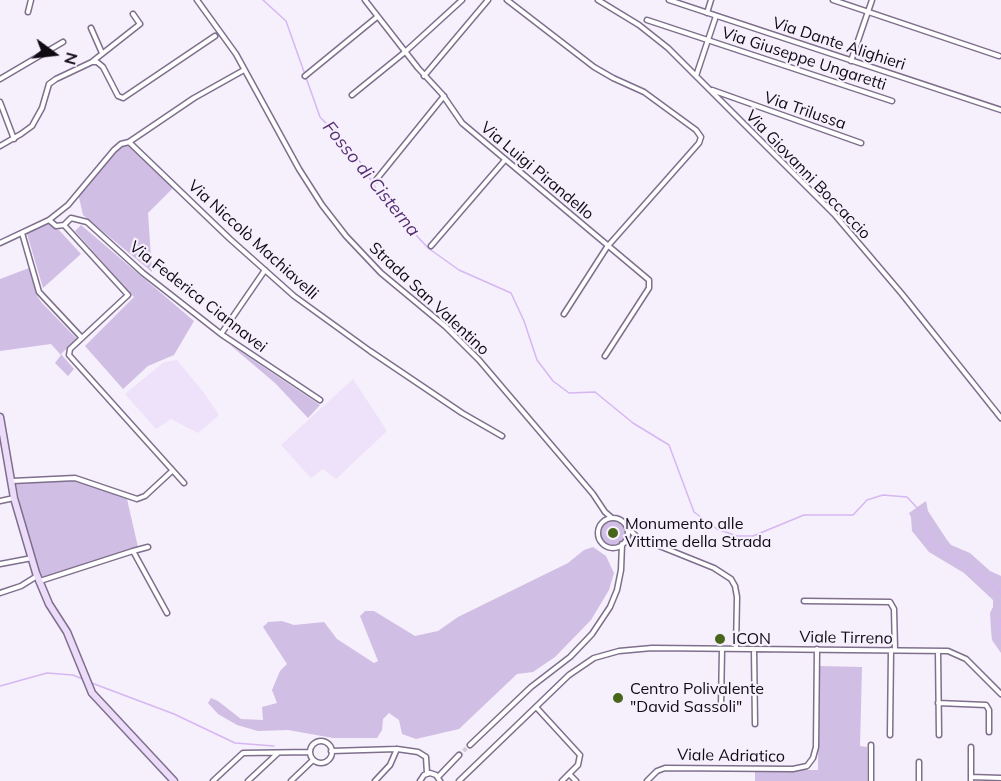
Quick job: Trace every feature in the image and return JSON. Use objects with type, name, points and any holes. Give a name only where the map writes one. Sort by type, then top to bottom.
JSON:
[{"type":"street","points":[[28,12],[31,0]]},
{"type":"street","name":"Strada San Valentino","points":[[197,0],[234,50],[299,169],[322,205],[349,240],[384,276],[446,327],[479,360],[612,518]]},
{"type":"street","name":"Via Luigi Pirandello","points":[[365,0],[405,52],[444,96],[461,122],[648,280],[650,284],[605,356]]},
{"type":"street","points":[[352,95],[405,52],[462,0]]},
{"type":"street","points":[[424,75],[488,0]]},
{"type":"street","points":[[507,0],[591,65],[644,92],[700,135],[699,143],[607,247],[564,314]]},
{"type":"street","name":"Via Giovanni Boccaccio","points":[[598,0],[647,31],[696,76],[843,225],[902,294],[1001,418]]},
{"type":"street","name":"Via Dante Alighieri","points":[[669,0],[1001,110]]},
{"type":"street","points":[[707,13],[711,0]]},
{"type":"street","points":[[833,0],[999,56]]},
{"type":"street","points":[[851,61],[872,0]]},
{"type":"street","points":[[0,146],[29,128],[44,104],[51,82],[92,62],[140,24],[133,14]]},
{"type":"street","points":[[696,76],[716,16]]},
{"type":"street","points":[[305,76],[377,17]]},
{"type":"street","name":"Via Giuseppe Ungaretti","points":[[647,20],[892,101]]},
{"type":"street","points":[[90,28],[102,53]]},
{"type":"street","points":[[92,62],[103,67],[118,96],[123,98],[215,36]]},
{"type":"street","points":[[0,79],[63,42]]},
{"type":"street","points":[[0,243],[49,219],[68,206],[121,144],[129,142],[194,98],[244,70]]},
{"type":"street","name":"Via Trilussa","points":[[709,89],[861,143]]},
{"type":"street","points":[[376,180],[444,96]]},
{"type":"street","points":[[0,102],[14,139]]},
{"type":"street","name":"Via Niccolò Machiavelli","points":[[129,142],[294,296],[462,413],[502,436]]},
{"type":"street","points":[[431,246],[505,160]]},
{"type":"street","name":"Via Federica Ciannavei","points":[[64,225],[71,218],[87,222],[143,273],[221,334],[320,400]]},
{"type":"street","points":[[49,219],[56,226],[64,225],[128,295],[69,350],[70,357],[184,483]]},
{"type":"street","points":[[22,233],[39,292],[82,338]]},
{"type":"street","points":[[221,334],[265,270]]},
{"type":"street","points":[[0,417],[14,498],[38,579],[67,632],[92,693],[174,781]]},
{"type":"street","points":[[12,481],[73,478],[137,498],[146,496],[172,471]]},
{"type":"street","points":[[0,501],[14,498]]},
{"type":"street","points":[[605,512],[604,521],[598,529],[599,538],[605,545],[614,548],[622,558]]},
{"type":"street","points":[[604,521],[612,518],[620,520],[637,537],[714,568],[731,579],[737,597],[736,649]]},
{"type":"street","points":[[614,548],[626,539],[627,527]]},
{"type":"street","points":[[626,539],[637,537]]},
{"type":"street","points":[[470,745],[531,687],[570,657],[592,634],[606,615],[620,582],[622,544]]},
{"type":"street","points":[[0,593],[38,579],[148,547]]},
{"type":"street","points":[[133,550],[167,613]]},
{"type":"street","points":[[0,564],[32,558]]},
{"type":"street","points":[[804,601],[890,602],[894,609],[890,735]]},
{"type":"street","name":"Viale Tirreno","points":[[459,781],[575,670],[602,655],[619,651],[647,648],[722,648],[952,652],[964,657],[1001,694]]},
{"type":"street","points":[[721,706],[722,648]]},
{"type":"street","points":[[754,649],[754,724]]},
{"type":"street","name":"Viale Adriatico","points":[[647,781],[657,771],[666,768],[793,769],[807,766],[812,760],[816,747],[818,650]]},
{"type":"street","points":[[938,651],[939,735]]},
{"type":"street","points":[[939,703],[988,706],[990,732]]},
{"type":"street","points":[[536,707],[580,753],[579,763],[562,781]]},
{"type":"street","points":[[320,741],[328,744],[331,751],[329,759],[324,762],[314,759],[310,752],[314,744],[320,741]]},
{"type":"street","points":[[871,745],[871,781]]},
{"type":"street","points":[[972,747],[971,779],[1001,778]]},
{"type":"street","points":[[331,751],[397,750],[424,754],[427,760],[427,773],[420,781]]},
{"type":"street","points":[[375,781],[390,765],[397,750]]},
{"type":"street","points":[[248,781],[279,752]]},
{"type":"street","points":[[213,781],[243,753],[310,752]]},
{"type":"street","points":[[427,773],[433,773],[439,779],[459,755]]},
{"type":"street","points":[[291,781],[314,759]]},
{"type":"street","points":[[919,762],[919,781]]},
{"type":"street","points":[[569,774],[576,781]]},
{"type":"shaded area","points":[[129,142],[175,186],[148,213],[152,272],[83,215],[78,193],[111,153]]},
{"type":"shaded area","points":[[47,223],[59,230],[81,254],[43,288],[27,234]]},
{"type":"shaded area","points":[[81,225],[194,321],[174,355],[148,366],[123,389],[85,346],[134,297],[75,231]]},
{"type":"shaded area","points":[[29,268],[37,296],[77,339],[61,354],[74,369],[68,376],[55,363],[61,355],[51,344],[0,351],[0,279]]},
{"type":"shaded area","points":[[229,344],[320,405],[308,418],[275,383]]},
{"type":"shaded area","points":[[177,360],[219,415],[198,433],[171,419],[156,429],[125,394],[164,362]]},
{"type":"shaded area","points":[[353,379],[387,431],[336,479],[323,469],[311,478],[281,445]]},
{"type":"shaded area","points":[[72,480],[127,499],[138,547],[41,578],[22,514],[16,484]]},
{"type":"shaded area","points":[[926,501],[928,511],[951,545],[970,553],[990,571],[1001,576],[1001,653],[992,640],[990,613],[993,600],[964,573],[929,552],[912,531],[909,513]]},
{"type":"shaded area","points":[[613,521],[618,522],[624,528],[624,538],[618,544],[613,545],[608,544],[602,538],[601,533],[602,528],[608,522]]},
{"type":"shaded area","points":[[593,547],[606,556],[614,573],[609,590],[591,620],[555,657],[533,672],[517,674],[459,729],[416,739],[402,734],[399,720],[389,713],[383,719],[382,730],[377,738],[333,738],[288,730],[258,731],[237,725],[218,714],[208,703],[211,698],[241,719],[263,720],[262,707],[277,703],[272,690],[280,671],[287,664],[263,627],[268,622],[282,621],[294,625],[324,622],[337,639],[374,663],[378,661],[360,616],[365,611],[374,611],[415,636],[438,631],[458,617],[568,563],[584,550]]},
{"type":"shaded area","points":[[819,666],[862,667],[860,746],[867,747],[867,781],[755,781],[755,770],[818,770]]},
{"type":"waterway","name":"Fosso di Cisterna","points":[[263,0],[286,21],[320,117],[354,152],[381,197],[428,248],[459,270],[511,293],[524,321],[537,360],[553,381],[569,393],[595,392],[633,423],[669,445],[694,512],[717,529],[737,536],[753,536],[804,515],[853,515],[867,500],[883,495],[907,497],[921,512],[931,543],[989,582],[1001,593]]},
{"type":"waterway","name":"Fosso di Cisterna","points":[[1001,619],[999,632],[1001,635]]},
{"type":"waterway","points":[[0,686],[47,673],[73,675],[85,680]]},
{"type":"waterway","points":[[89,682],[174,714],[235,743],[274,746]]},
{"type":"tunnel","points":[[459,755],[470,745]]},
{"type":"place","name":"Monumento alle Vittime della Strada","points":[[613,533]]},
{"type":"place","name":"ICON","points":[[720,639]]},
{"type":"place","name":"Centro Polivalente \"David Sassoli\"","points":[[618,698]]}]
